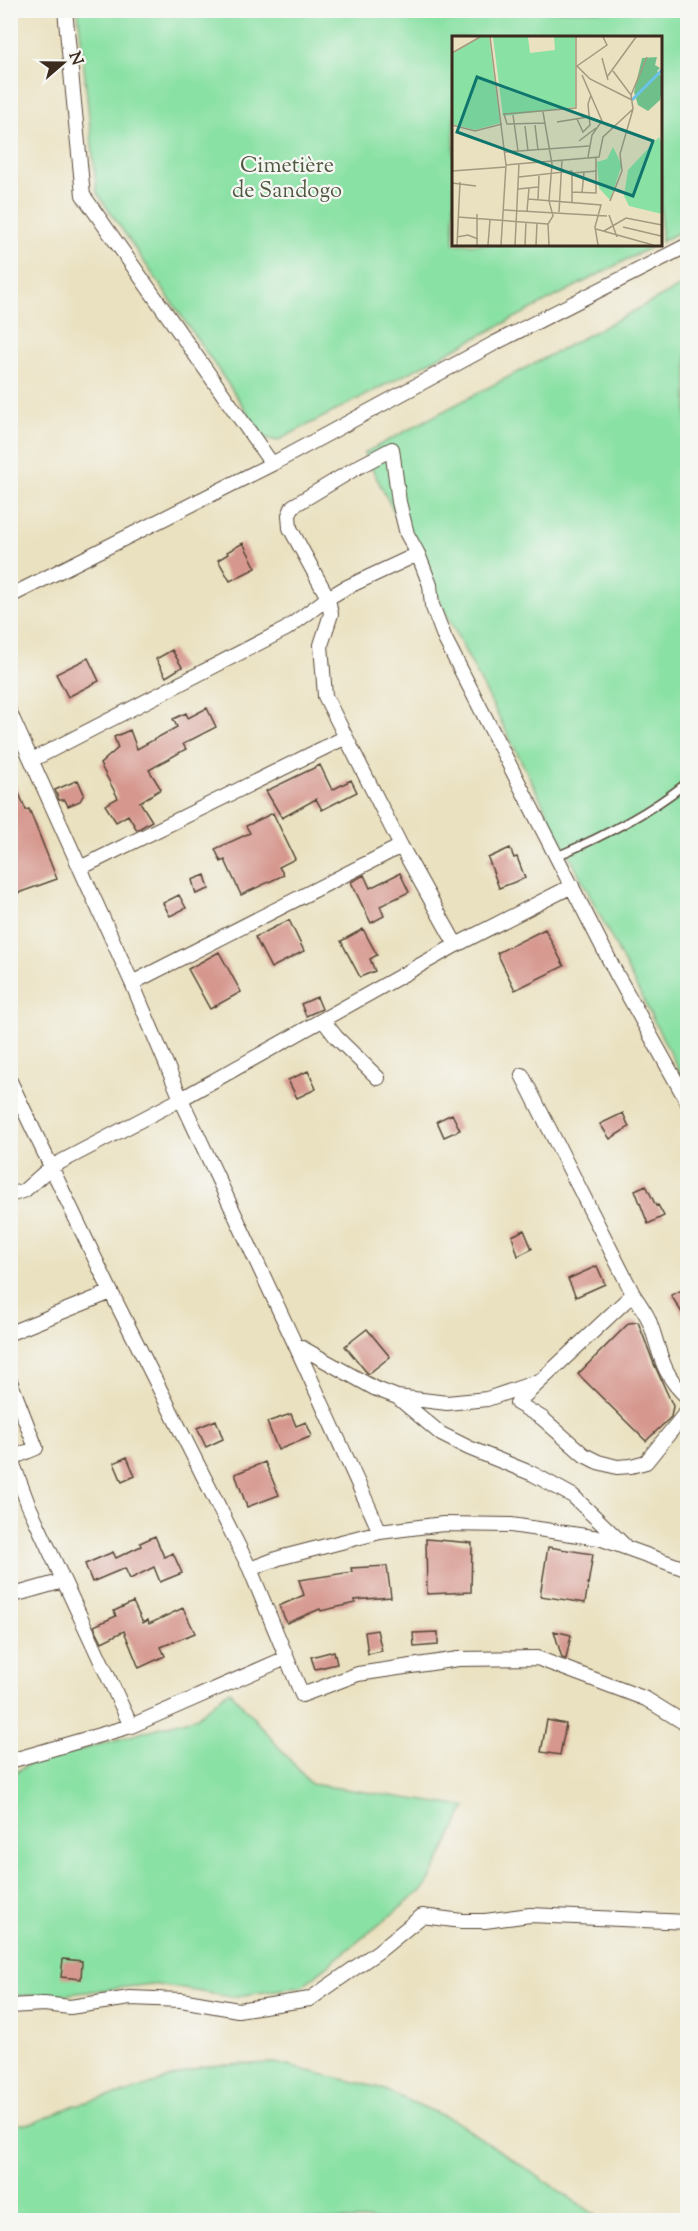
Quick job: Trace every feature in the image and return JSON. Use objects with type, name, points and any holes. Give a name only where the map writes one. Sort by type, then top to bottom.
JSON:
[{"type":"street","points":[[65,10],[83,195],[272,464]]},
{"type":"street","points":[[10,596],[272,464],[492,344],[687,245]]},
{"type":"street","points":[[456,945],[344,738],[325,696],[321,645],[331,614],[328,598],[290,528],[289,515],[293,506],[392,449],[399,502],[407,534],[418,554],[429,585],[432,605],[445,639],[617,975],[675,1077],[687,1103]]},
{"type":"street","points":[[32,760],[286,628],[345,588],[418,554]]},
{"type":"street","points":[[10,713],[132,983],[181,1099],[380,1532]]},
{"type":"street","points":[[80,868],[344,738]]},
{"type":"street","points":[[132,983],[401,846]]},
{"type":"street","points":[[10,1195],[25,1190],[51,1167],[181,1099],[456,945],[572,886]]},
{"type":"street","points":[[323,1020],[336,1037],[378,1078]]},
{"type":"street","points":[[522,1075],[633,1294],[648,1319],[656,1348],[668,1374],[687,1398]]},
{"type":"street","points":[[10,1081],[111,1292],[250,1569],[302,1695],[358,1674],[458,1659],[537,1658],[646,1699],[687,1725]]},
{"type":"street","points":[[10,1333],[111,1292]]},
{"type":"street","points":[[633,1294],[517,1403],[542,1418],[584,1455],[617,1467],[646,1462],[687,1410]]},
{"type":"street","points":[[295,1344],[374,1388],[397,1397],[447,1403],[487,1399],[540,1381]]},
{"type":"street","points":[[10,1381],[36,1448],[11,1459],[28,1504],[131,1726]]},
{"type":"street","points":[[397,1397],[441,1434],[533,1474],[573,1496],[628,1548]]},
{"type":"street","points":[[250,1569],[279,1558],[380,1532],[443,1524],[511,1525],[599,1538],[687,1570]]},
{"type":"street","points":[[10,1596],[63,1581]]},
{"type":"street","points":[[10,1761],[131,1726],[286,1658]]},
{"type":"street","points":[[10,2006],[44,2004],[70,2007],[130,1998],[181,2000],[238,2010],[310,1999],[379,1951],[422,1916],[462,1921],[485,1921],[530,1915],[687,1922]]},
{"type":"lane","points":[[687,772],[685,784],[687,795]]},
{"type":"lane","points":[[557,856],[596,840],[644,813],[685,784]]},
{"type":"lane","points":[[675,1077],[687,1094]]},
{"type":"green space","name":"Cimetière de Sandogo","points":[[78,11],[687,11],[687,228],[662,241],[662,36],[452,36],[452,246],[653,246],[277,441],[265,438],[97,193]]},
{"type":"green space","points":[[687,283],[687,1086],[364,453]]},
{"type":"green space","points":[[229,1690],[311,1784],[466,1807],[426,1887],[302,1986],[232,1997],[152,1984],[61,1995],[11,1996],[10,1776],[27,1765],[197,1717]]},
{"type":"green space","points":[[275,2063],[380,2088],[455,2121],[603,2220],[11,2220],[11,2125],[34,2123],[75,2105],[139,2089],[203,2066]]},
{"type":"building","points":[[243,543],[256,568],[230,581],[218,560]]},
{"type":"building","points":[[172,650],[182,667],[166,677],[156,659]]},
{"type":"building","points":[[88,658],[99,681],[68,697],[56,674]]},
{"type":"building","points":[[207,708],[216,727],[183,744],[186,749],[149,770],[161,789],[140,802],[152,821],[137,830],[128,815],[116,822],[105,805],[118,798],[100,764],[118,748],[114,737],[130,730],[137,749],[177,727],[173,719],[186,713],[188,718]]},
{"type":"building","points":[[320,765],[332,790],[351,780],[357,792],[322,810],[316,799],[282,818],[266,791]]},
{"type":"building","points":[[10,772],[26,810],[29,809],[57,879],[10,896]]},
{"type":"building","points":[[78,780],[84,794],[80,801],[68,806],[65,800],[59,800],[55,790]]},
{"type":"building","points":[[273,813],[295,859],[279,867],[284,875],[241,895],[225,860],[221,862],[215,849],[250,833],[246,826]]},
{"type":"building","points":[[510,848],[514,858],[517,857],[525,878],[499,888],[488,858]]},
{"type":"building","points":[[400,873],[409,892],[380,906],[384,916],[371,923],[351,882],[364,875],[370,888]]},
{"type":"building","points":[[205,875],[209,889],[196,894],[192,880]]},
{"type":"building","points":[[179,895],[186,908],[170,916],[163,903]]},
{"type":"building","points":[[289,920],[304,951],[271,968],[255,937]]},
{"type":"building","points":[[363,929],[377,955],[370,959],[375,971],[360,977],[341,941]]},
{"type":"building","points":[[545,929],[564,966],[515,990],[497,953]]},
{"type":"building","points":[[219,952],[241,992],[210,1009],[188,969]]},
{"type":"building","points":[[317,997],[322,1009],[306,1016],[301,1004]]},
{"type":"building","points":[[308,1071],[316,1089],[297,1098],[288,1080]]},
{"type":"building","points":[[623,1113],[629,1127],[610,1139],[600,1124]]},
{"type":"building","points":[[452,1114],[460,1130],[444,1137],[437,1121]]},
{"type":"building","points":[[646,1185],[656,1206],[658,1205],[664,1216],[648,1224],[635,1190]]},
{"type":"building","points":[[524,1230],[532,1249],[518,1256],[512,1236]]},
{"type":"building","points":[[597,1266],[605,1284],[576,1297],[568,1279]]},
{"type":"building","points":[[687,1288],[687,1321],[671,1295]]},
{"type":"building","points":[[638,1322],[673,1406],[671,1417],[646,1441],[578,1374],[629,1323]]},
{"type":"building","points":[[367,1329],[390,1357],[368,1374],[345,1346]]},
{"type":"building","points":[[291,1414],[296,1426],[306,1422],[312,1436],[278,1450],[267,1422]]},
{"type":"building","points":[[216,1420],[223,1439],[206,1447],[197,1428]]},
{"type":"building","points":[[127,1457],[135,1476],[122,1482],[114,1463]]},
{"type":"building","points":[[265,1462],[279,1495],[247,1507],[235,1474]]},
{"type":"building","points":[[155,1536],[164,1557],[173,1553],[182,1573],[160,1582],[154,1567],[130,1579],[125,1568],[92,1582],[85,1564],[113,1552],[116,1558],[141,1546],[140,1543]]},
{"type":"building","points":[[426,1539],[472,1543],[471,1592],[427,1594]]},
{"type":"building","points":[[548,1547],[593,1554],[585,1603],[540,1596]]},
{"type":"building","points":[[387,1566],[391,1597],[354,1600],[355,1603],[321,1611],[320,1609],[287,1623],[279,1606],[304,1595],[299,1580],[352,1572],[351,1568]]},
{"type":"building","points":[[133,1602],[143,1623],[148,1620],[149,1624],[183,1608],[195,1633],[161,1647],[165,1656],[139,1668],[124,1631],[102,1642],[94,1626],[116,1616],[114,1611]]},
{"type":"building","points":[[377,1630],[382,1651],[368,1654],[365,1632]]},
{"type":"building","points":[[554,1631],[571,1635],[566,1659],[562,1658]]},
{"type":"building","points":[[438,1632],[438,1645],[414,1647],[413,1633]]},
{"type":"building","points":[[334,1651],[337,1664],[315,1669],[311,1657]]},
{"type":"building","points":[[547,1720],[566,1724],[560,1755],[541,1752]]},
{"type":"building","points":[[63,1959],[82,1961],[81,1979],[61,1977]]}]
